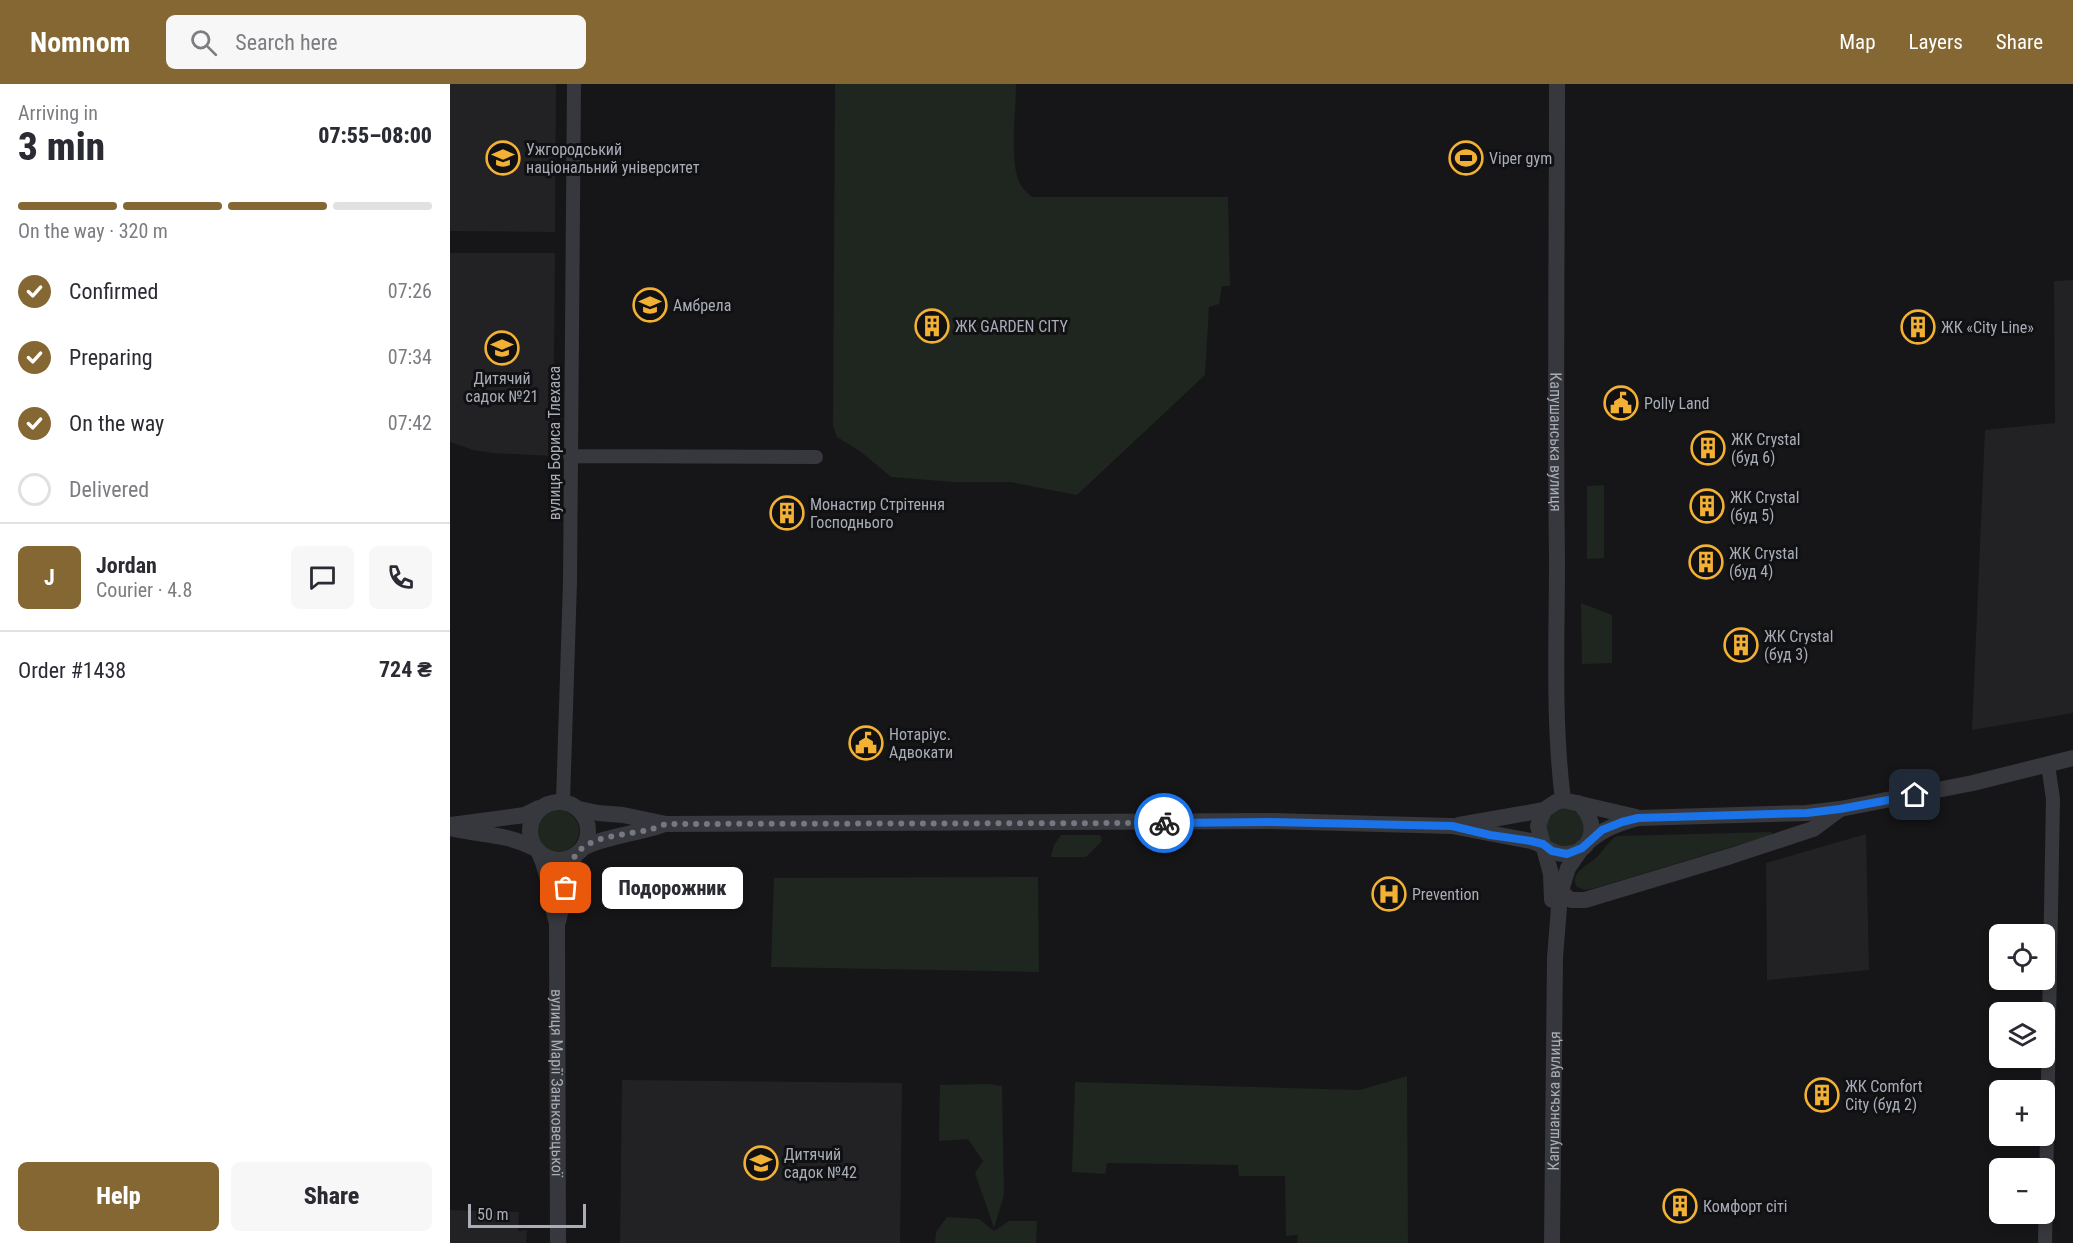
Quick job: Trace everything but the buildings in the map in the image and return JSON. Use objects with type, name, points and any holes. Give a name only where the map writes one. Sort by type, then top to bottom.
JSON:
[{"type":"street","name":"вулиця Бориса Тлехаса","points":[[563,801],[570,582],[574,84]]},
{"type":"street","name":"Капушанська вулиця","points":[[1557,84],[1557,280],[1554,358],[1558,706],[1560,774],[1571,801]]},
{"type":"street","points":[[570,456],[816,457]]},
{"type":"street","points":[[579,809],[666,824],[1271,822],[1452,826],[1543,844],[1560,854],[1575,852],[1602,830],[1638,818],[1807,813],[1840,809],[1973,783],[2073,758]]},
{"type":"street","points":[[2045,1243],[2053,799],[2048,765]]},
{"type":"street","points":[[450,827],[525,815],[551,802],[563,801],[579,809],[585,817],[588,827],[587,838],[579,852]]},
{"type":"street","points":[[1571,801],[1589,815],[1592,824],[1591,833],[1585,845]]},
{"type":"street","points":[[1452,826],[1544,810],[1556,802],[1571,801],[1638,818]]},
{"type":"street","points":[[537,852],[529,833],[530,824],[540,808]]},
{"type":"street","points":[[1561,887],[1564,895],[1571,900],[1585,900],[1813,829],[1840,809]]},
{"type":"street","points":[[1543,844],[1538,826],[1544,810]]},
{"type":"street","points":[[450,827],[506,836],[521,841],[555,860],[566,860],[598,841],[666,824]]},
{"type":"street","name":"Капушанська вулиця","points":[[1543,844],[1551,873],[1555,958],[1552,1243]]},
{"type":"street","name":"Капушанська вулиця","points":[[1555,958],[1561,887],[1568,868],[1585,845]]},
{"type":"street","name":"вулиця Марії Заньковецької","points":[[537,852],[548,875],[552,908],[557,923]]},
{"type":"street","name":"вулиця Марії Заньковецької","points":[[558,1243],[557,923],[579,852]]},
{"type":"street","points":[[1555,958],[1565,924],[1585,900]]},
{"type":"shaded area","name":"Ужгородський національний університет","points":[[450,84],[556,84],[555,232],[450,231]]},
{"type":"shaded area","points":[[835,84],[1016,84],[1014,158],[1020,184],[1032,197],[1228,197],[1230,286],[1222,286],[1219,304],[1209,307],[1205,375],[1077,495],[1010,482],[953,482],[891,477],[861,452],[837,437],[833,426]]},
{"type":"shaded area","name":"Дитячий садок №21","points":[[450,253],[555,253],[553,456],[492,453],[473,450],[450,442]]},
{"type":"shaded area","points":[[2073,280],[2073,713],[1972,730],[1985,430],[2055,423],[2054,281]]},
{"type":"shaded area","points":[[1604,485],[1604,558],[1587,559],[1587,486]]},
{"type":"shaded area","points":[[1581,603],[1612,615],[1612,663],[1582,664]]},
{"type":"shaded area","points":[[1567,806],[1584,817],[1584,838],[1566,849],[1547,841],[1545,822],[1553,812]]},
{"type":"shaded area","points":[[558,810],[573,816],[579,831],[573,846],[558,852],[543,846],[537,831],[543,816]]},
{"type":"shaded area","points":[[1772,832],[1771,835],[1595,888],[1585,890],[1577,887],[1575,883],[1579,871],[1597,857],[1617,836]]},
{"type":"shaded area","points":[[1866,834],[1869,970],[1767,980],[1766,863]]},
{"type":"shaded area","points":[[1061,835],[1100,835],[1102,841],[1086,857],[1051,857],[1054,845]]},
{"type":"shaded area","points":[[1038,877],[1039,972],[771,967],[774,878]]},
{"type":"shaded area","points":[[1407,1076],[1408,1243],[1297,1243],[1298,1235],[1286,1236],[1285,1176],[1239,1176],[1238,1165],[1107,1163],[1105,1174],[1072,1172],[1075,1082],[1360,1090]]},
{"type":"shaded area","name":"Дитячий садок №42","points":[[622,1080],[902,1083],[900,1243],[620,1243]]},
{"type":"shaded area","points":[[940,1085],[1002,1086],[1004,1195],[994,1228],[975,1173],[983,1161],[968,1139],[939,1141]]},
{"type":"shaded area","points":[[450,1210],[519,1212],[518,1231],[527,1230],[526,1243],[450,1243]]},
{"type":"shaded area","points":[[947,1217],[979,1219],[994,1231],[1009,1221],[1037,1221],[1036,1243],[935,1243],[936,1232]]},
{"type":"way so far","points":[[566,888],[575,855],[583,848],[622,834],[648,830],[666,824],[1164,823]]},
{"type":"place","name":"Ужгородський національний університет","points":[[503,158]]},
{"type":"place","name":"Viper gym","points":[[1466,158]]},
{"type":"place","name":"Амбрела","points":[[650,305]]},
{"type":"place","name":"ЖК GARDEN CITY","points":[[932,326]]},
{"type":"place","name":"ЖК «City Line»","points":[[1918,327]]},
{"type":"place","name":"Дитячий садок №21","points":[[502,348]]},
{"type":"place","name":"Polly Land","points":[[1621,403]]},
{"type":"place","name":"ЖК Crystal (буд 6)","points":[[1708,448]]},
{"type":"place","name":"ЖК Crystal (буд 5)","points":[[1707,506]]},
{"type":"place","name":"Монастир Стрітення Господнього","points":[[787,513]]},
{"type":"place","name":"ЖК Crystal (буд 4)","points":[[1706,562]]},
{"type":"place","name":"ЖК Crystal (буд 3)","points":[[1741,645]]},
{"type":"place","name":"Нотаріус. Адвокати","points":[[866,743]]},
{"type":"place","name":"Подорожник","points":[[566,888]]},
{"type":"place","name":"Prevention","points":[[1389,894]]},
{"type":"place","name":"ЖК Comfort City (буд 2)","points":[[1822,1095]]},
{"type":"place","name":"Дитячий садок №42","points":[[761,1163]]},
{"type":"place","name":"Комфорт сіті","points":[[1680,1206]]},
{"type":"route","points":[[1164,823],[1271,822],[1452,826],[1531,841],[1543,844],[1560,854],[1567,854],[1582,848],[1602,830],[1638,818],[1807,813],[1915,795]]}]
